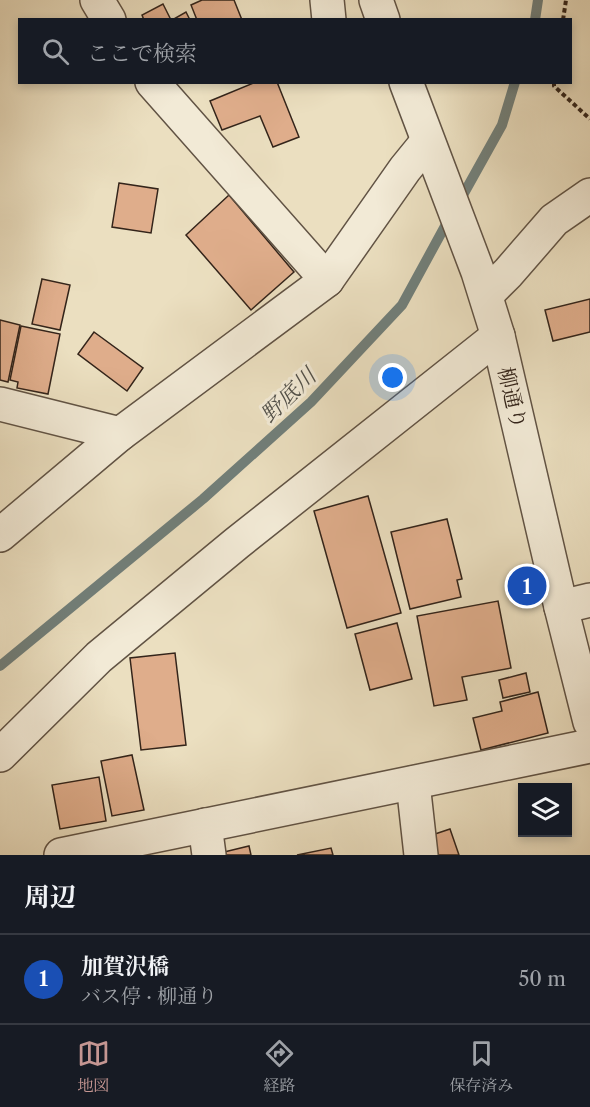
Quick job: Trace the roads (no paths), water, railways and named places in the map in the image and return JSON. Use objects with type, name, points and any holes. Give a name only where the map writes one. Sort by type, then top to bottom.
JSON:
[{"type":"street","points":[[97,0],[108,18]]},
{"type":"street","points":[[327,0],[329,18]]},
{"type":"street","points":[[376,0],[382,18]]},
{"type":"street","points":[[154,84],[327,280]]},
{"type":"street","name":"柳通り","points":[[407,84],[482,284],[575,604],[590,722]]},
{"type":"street","points":[[0,535],[120,434],[327,280],[405,169],[433,156]]},
{"type":"street","points":[[482,284],[508,273],[554,220],[590,195]]},
{"type":"street","points":[[0,755],[99,657],[246,536],[498,336]]},
{"type":"street","points":[[0,404],[120,434]]},
{"type":"street","points":[[61,855],[207,840],[413,783],[590,746]]},
{"type":"street","points":[[413,783],[421,855]]},
{"type":"waterway","name":"野底川","points":[[535,18],[538,0]]},
{"type":"waterway","name":"野底川","points":[[458,204],[502,125],[514,84]]},
{"type":"waterway","name":"野底川","points":[[0,666],[203,499],[311,402],[402,305],[450,217]]},
{"type":"place","name":"加賀沢橋","points":[[527,586]]}]
